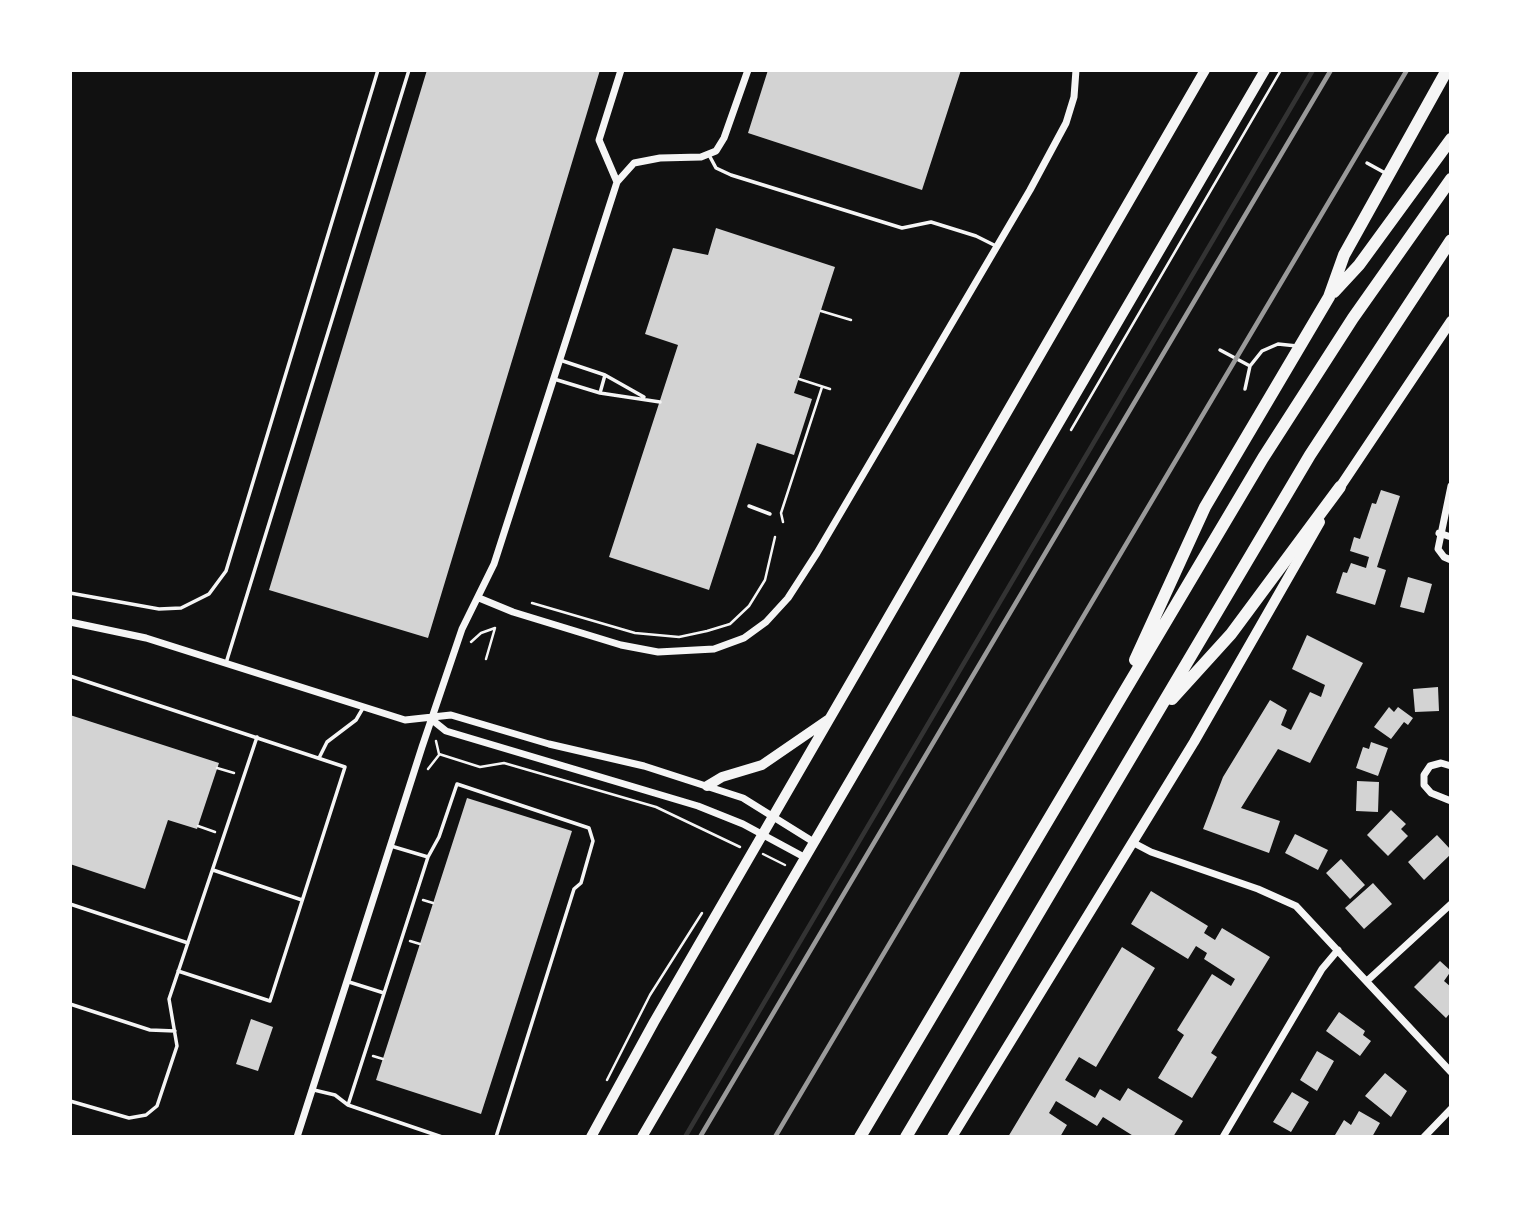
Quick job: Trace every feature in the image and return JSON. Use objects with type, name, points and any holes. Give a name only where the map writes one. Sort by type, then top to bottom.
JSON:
[{"type":"highway","points":[[1107,721],[1205,507],[1329,297],[1344,255],[1447,70]]},
{"type":"highway","points":[[1329,297],[1359,265],[1451,139]]},
{"type":"highway","points":[[860,1137],[1309,385],[1451,179]]},
{"type":"highway","points":[[906,1137],[1339,408],[1451,240]]},
{"type":"highway","points":[[1153,720],[1231,634],[1340,487]]},
{"type":"main road","points":[[591,1137],[654,1022],[1205,70]]},
{"type":"main road","points":[[642,1137],[812,841],[1265,70]]},
{"type":"main road","points":[[953,1137],[1257,635],[1340,487],[1451,321]]},
{"type":"main road","points":[[707,786],[722,777],[762,765],[832,717]]},
{"type":"street","points":[[617,182],[598,140],[621,70]]},
{"type":"street","points":[[297,1137],[431,719],[462,629],[494,564],[617,182],[635,163],[709,155],[720,146],[747,70]]},
{"type":"street","points":[[479,598],[513,612],[621,645],[658,652],[714,649],[755,630],[778,610],[798,584],[998,247],[1066,123],[1074,97],[1076,70]]},
{"type":"street","points":[[1451,486],[1439,533],[1438,549],[1444,557],[1451,559]]},
{"type":"street","points":[[1439,533],[1451,537]]},
{"type":"street","points":[[70,622],[146,638],[405,720],[451,715],[549,744],[627,761],[752,803],[812,841]]},
{"type":"street","points":[[431,719],[446,731],[680,799],[763,834],[804,857]]},
{"type":"street","points":[[1451,766],[1441,763],[1430,766],[1424,775],[1424,785],[1430,793],[1451,801]]},
{"type":"street","points":[[1132,842],[1151,852],[1286,900],[1305,914],[1451,1072]]},
{"type":"street","points":[[1368,980],[1451,904]]},
{"type":"street","points":[[1223,1137],[1322,969],[1338,950]]},
{"type":"street","points":[[1424,1137],[1451,1109]]},
{"type":"lane","points":[[70,593],[148,607],[181,608],[209,594],[226,571],[378,70]]},
{"type":"lane","points":[[226,664],[409,70]]},
{"type":"lane","points":[[709,155],[716,168],[731,175],[902,228],[931,222],[976,236],[998,247]]},
{"type":"lane","points":[[1367,163],[1388,175]]},
{"type":"lane","points":[[1245,389],[1250,366],[1269,347],[1286,343],[1299,347]]},
{"type":"lane","points":[[1220,350],[1250,366]]},
{"type":"lane","points":[[560,360],[605,375],[648,399]]},
{"type":"lane","points":[[600,393],[605,375]]},
{"type":"lane","points":[[554,379],[600,393],[660,402]]},
{"type":"lane","points":[[749,506],[770,514]]},
{"type":"lane","points":[[70,676],[345,767],[270,1000],[178,971]]},
{"type":"lane","points":[[318,758],[327,742],[356,720],[363,708]]},
{"type":"lane","points":[[70,1101],[129,1118],[153,1110],[160,1101],[177,1046],[169,999],[257,737]]},
{"type":"lane","points":[[348,1105],[428,857],[439,837],[457,784],[589,828],[592,837],[581,883],[574,890],[496,1137]]},
{"type":"lane","points":[[391,846],[428,857]]},
{"type":"lane","points":[[213,870],[302,900]]},
{"type":"lane","points":[[70,904],[188,943]]},
{"type":"lane","points":[[347,981],[384,993]]},
{"type":"lane","points":[[70,1004],[150,1030],[174,1031]]},
{"type":"lane","points":[[312,1089],[335,1095],[348,1105],[442,1137]]},
{"type":"path","points":[[821,311],[851,320]]},
{"type":"path","points":[[799,380],[830,389]]},
{"type":"path","points":[[783,522],[781,513],[822,387]]},
{"type":"path","points":[[532,603],[635,633],[679,637],[707,631],[730,624],[749,607],[765,580],[775,537]]},
{"type":"path","points":[[467,649],[475,638],[495,628],[486,659]]},
{"type":"path","points":[[439,754],[480,767],[504,763],[656,807],[795,871]]},
{"type":"path","points":[[217,768],[244,777]]},
{"type":"path","points":[[198,827],[224,835]]},
{"type":"building","points":[[427,70],[600,70],[428,638],[269,590]]},
{"type":"building","points":[[768,70],[961,70],[922,190],[748,133]]},
{"type":"building","points":[[716,228],[835,267],[794,393],[812,399],[794,455],[757,443],[709,590],[609,557],[678,345],[645,334],[673,248],[708,255]]},
{"type":"building","points":[[1381,490],[1400,496],[1377,567],[1386,570],[1375,605],[1336,593],[1343,572],[1347,573],[1351,563],[1366,568],[1369,557],[1350,551],[1354,537],[1360,539],[1372,503],[1376,504]]},
{"type":"building","points":[[1408,577],[1432,584],[1424,613],[1400,607]]},
{"type":"building","points":[[1307,635],[1363,663],[1310,763],[1278,749],[1241,808],[1280,821],[1269,853],[1203,829],[1223,777],[1270,700],[1287,710],[1281,725],[1291,730],[1310,692],[1321,697],[1325,685],[1292,669]]},
{"type":"building","points":[[1438,687],[1439,711],[1415,712],[1413,689]]},
{"type":"building","points":[[1389,707],[1394,712],[1398,707],[1413,718],[1408,725],[1404,722],[1391,739],[1374,727]]},
{"type":"building","points":[[70,715],[219,763],[197,829],[168,820],[145,889],[70,864]]},
{"type":"building","points":[[1371,742],[1388,748],[1378,776],[1356,768],[1363,747],[1369,749]]},
{"type":"building","points":[[1357,781],[1379,782],[1378,812],[1356,811]]},
{"type":"building","points":[[467,798],[572,831],[481,1114],[376,1080]]},
{"type":"building","points":[[1391,810],[1406,824],[1401,829],[1408,836],[1388,856],[1367,835]]},
{"type":"building","points":[[1295,834],[1328,850],[1318,870],[1285,853]]},
{"type":"building","points":[[1437,835],[1451,850],[1451,854],[1424,880],[1408,862]]},
{"type":"building","points":[[1341,859],[1365,885],[1350,899],[1326,873]]},
{"type":"building","points":[[1373,883],[1392,904],[1364,929],[1345,908]]},
{"type":"building","points":[[1151,891],[1208,926],[1204,933],[1215,940],[1222,928],[1270,957],[1211,1053],[1217,1057],[1192,1098],[1158,1078],[1184,1035],[1177,1030],[1212,974],[1231,986],[1235,979],[1204,959],[1207,953],[1196,946],[1188,959],[1131,924]]},
{"type":"building","points":[[1122,947],[1155,968],[1096,1067],[1079,1057],[1065,1080],[1095,1098],[1100,1089],[1120,1101],[1128,1088],[1183,1121],[1173,1137],[1135,1137],[1103,1117],[1097,1126],[1056,1101],[1049,1113],[1067,1125],[1060,1137],[1008,1137]]},
{"type":"building","points":[[1440,961],[1451,971],[1444,981],[1451,987],[1451,1012],[1446,1018],[1414,987]]},
{"type":"building","points":[[1339,1012],[1365,1031],[1363,1035],[1371,1041],[1360,1056],[1326,1031]]},
{"type":"building","points":[[251,1019],[273,1027],[258,1071],[236,1064]]},
{"type":"building","points":[[1317,1051],[1334,1061],[1317,1091],[1300,1080]]},
{"type":"building","points":[[1385,1073],[1407,1091],[1391,1117],[1365,1096]]},
{"type":"building","points":[[1292,1092],[1309,1102],[1291,1132],[1273,1122]]},
{"type":"building","points":[[1359,1111],[1380,1123],[1372,1137],[1335,1135],[1344,1120],[1351,1125]]},
{"type":"waterway","points":[[685,1137],[1313,70]]},
{"type":"railway","points":[[700,1137],[1331,70]]},
{"type":"railway","points":[[775,1137],[1407,70]]}]
